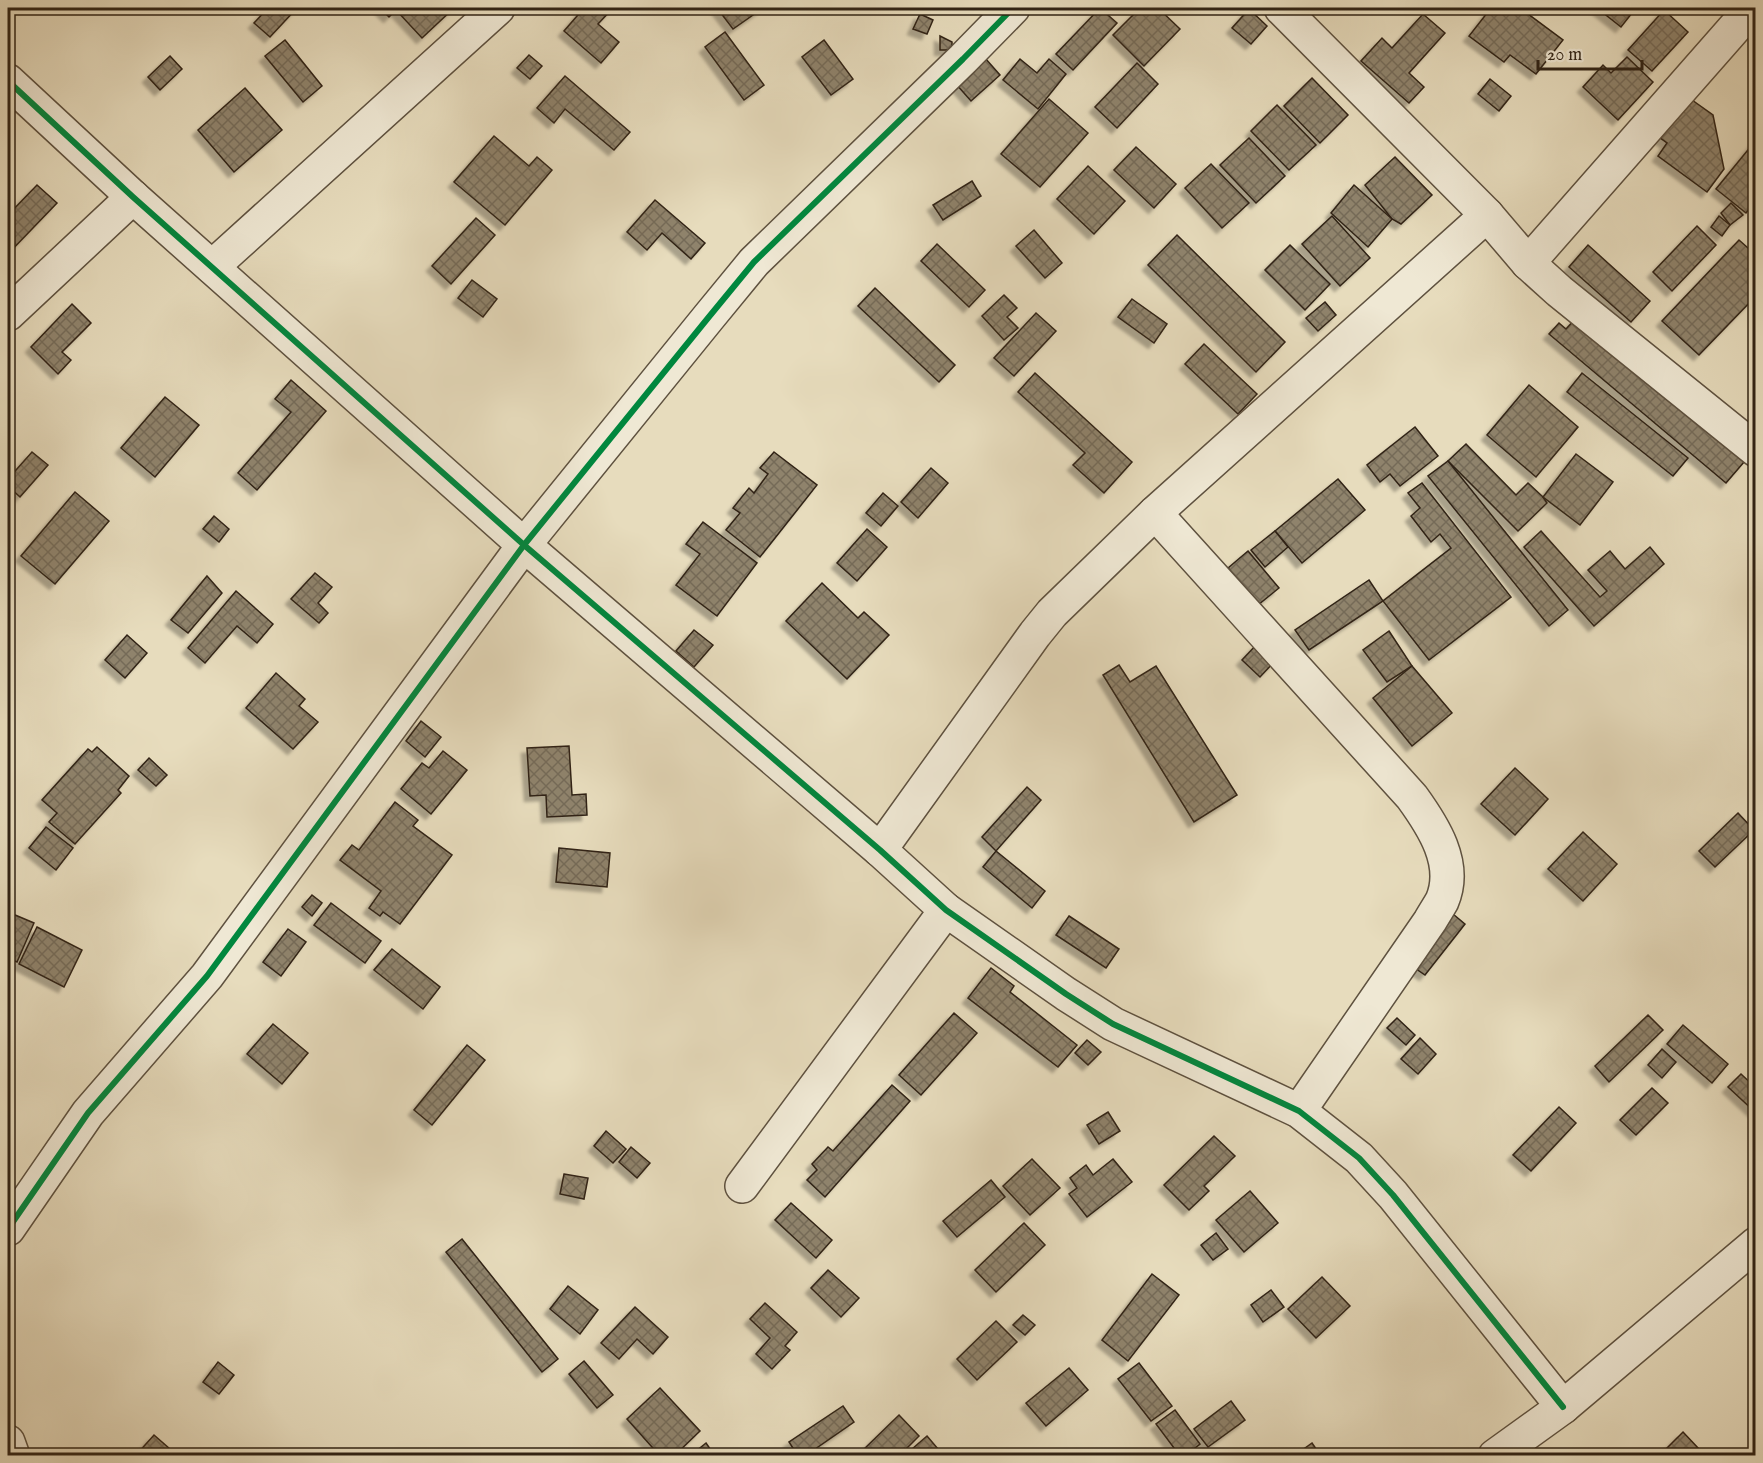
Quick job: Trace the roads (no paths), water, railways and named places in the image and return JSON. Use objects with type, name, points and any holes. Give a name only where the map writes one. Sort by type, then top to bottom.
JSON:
[{"type":"street","points":[[212,267],[498,8]]},
{"type":"street","points":[[8,1229],[88,1113],[207,976],[524,545],[754,262],[1013,8]]},
{"type":"street","points":[[1281,8],[1487,215],[1528,263],[1559,291],[1755,450]]},
{"type":"street","points":[[1528,263],[1752,8]]},
{"type":"street","points":[[8,81],[133,197],[524,545],[880,850],[946,910],[1113,1024],[1299,1111],[1359,1158],[1393,1195],[1563,1407]]},
{"type":"street","points":[[8,314],[133,197]]},
{"type":"street","points":[[880,850],[1052,613],[1155,513],[1487,215]]},
{"type":"street","points":[[1155,513],[1412,797],[1427,818],[1443,850],[1447,872],[1443,899],[1299,1111]]},
{"type":"street","points":[[742,1186],[946,910]]},
{"type":"street","points":[[1495,1455],[1563,1407],[1755,1244]]},
{"type":"street","points":[[8,1442],[14,1455]]}]
